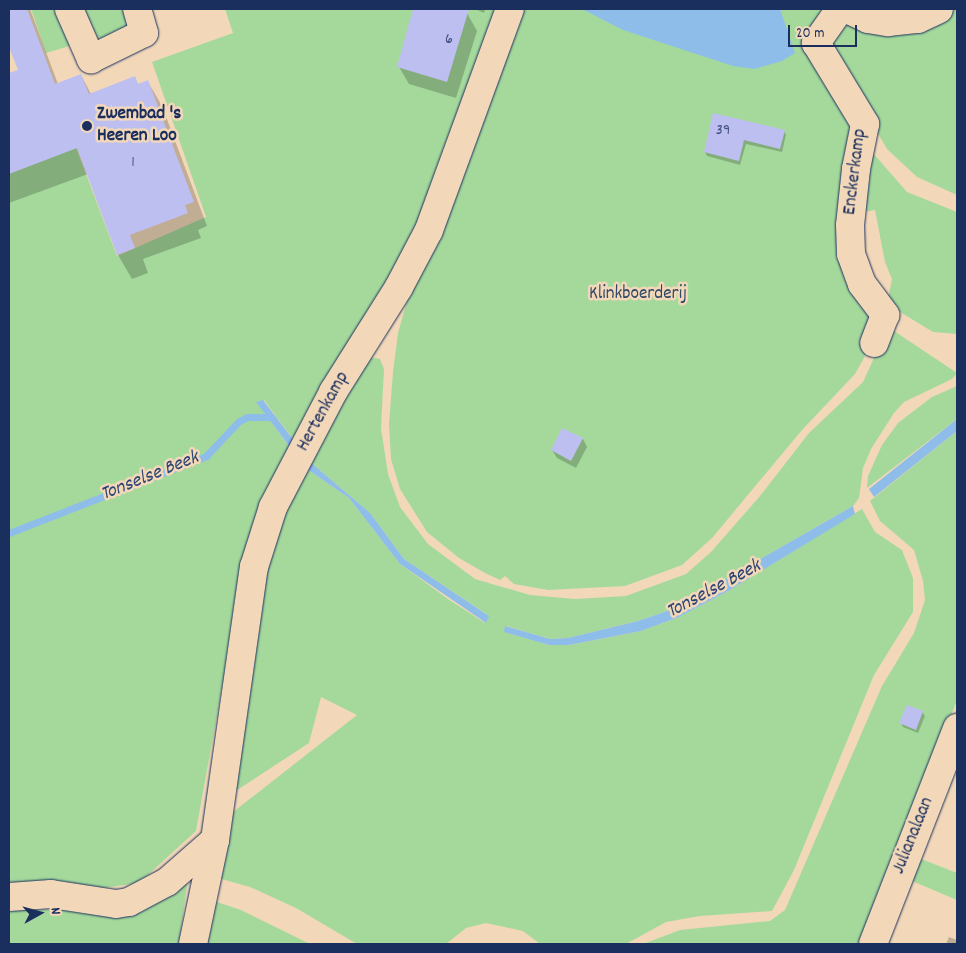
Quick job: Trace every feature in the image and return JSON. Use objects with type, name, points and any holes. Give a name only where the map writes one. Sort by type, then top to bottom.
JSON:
[{"type":"street","points":[[70,9],[90,59],[144,33],[137,9]]},
{"type":"street","name":"Hertenkamp","points":[[193,944],[215,840],[254,567],[274,507],[333,392],[399,287],[429,230],[510,9]]},
{"type":"street","name":"Enckerkamp","points":[[840,9],[816,43],[865,124],[856,169],[850,225],[851,254],[862,284],[885,315],[874,343]]},
{"type":"street","points":[[847,9],[868,19],[888,22],[918,19],[939,9]]},
{"type":"street","name":"Julianalaan","points":[[873,944],[957,728]]},
{"type":"street","points":[[9,897],[51,894],[116,904],[129,902],[167,882],[215,840]]},
{"type":"green space","points":[[31,9],[60,9],[73,45],[46,53]]},
{"type":"green space","points":[[84,9],[131,9],[130,26],[105,39],[97,37]]},
{"type":"green space","points":[[225,9],[504,9],[418,242],[298,446],[264,400],[264,413],[295,454],[245,560],[196,831],[139,883],[103,888],[9,887],[9,171],[75,145],[117,256],[206,217],[152,62],[233,33]]},
{"type":"green space","name":"Klinkboerderij","points":[[521,9],[828,9],[820,27],[858,129],[843,220],[879,319],[864,358],[855,374],[802,430],[712,538],[682,565],[625,586],[548,590],[514,584],[505,576],[500,580],[485,573],[459,558],[427,532],[400,489],[391,459],[389,424],[393,372],[398,333],[411,287]]},
{"type":"green space","points":[[957,9],[957,195],[917,177],[887,149],[826,45],[843,17],[930,27]]},
{"type":"green space","points":[[865,144],[907,192],[957,212],[957,334],[933,332],[887,304],[892,279],[885,262],[875,210],[857,213]]},
{"type":"green space","points":[[888,327],[957,373],[952,379],[904,402],[894,413],[871,449],[863,468],[859,498],[853,506],[673,609],[638,621],[568,638],[550,639],[506,626],[505,632],[549,645],[569,645],[641,631],[679,617],[730,590],[862,509],[875,532],[902,550],[913,578],[913,612],[874,675],[794,870],[772,911],[700,916],[666,922],[626,944],[540,944],[523,931],[486,923],[466,928],[446,944],[357,944],[296,908],[250,887],[218,878],[228,816],[357,715],[321,697],[309,743],[231,794],[267,569],[275,534],[304,467],[349,498],[400,564],[485,623],[487,620],[488,615],[404,559],[370,513],[309,461],[362,356],[380,359],[384,369],[381,428],[388,474],[400,507],[428,544],[475,579],[530,595],[575,599],[626,596],[686,574],[711,552],[760,496],[809,433],[863,382]]},
{"type":"green space","points":[[957,386],[957,419],[867,488],[868,476],[882,445],[898,423],[932,397]]},
{"type":"green space","points":[[957,431],[957,700],[862,944],[643,944],[680,930],[770,921],[785,910],[882,686],[914,633],[925,600],[923,581],[914,550],[880,521],[870,501]]},
{"type":"green space","points":[[921,859],[957,873],[957,900],[912,881]]},
{"type":"green space","points":[[188,878],[179,944],[9,944],[9,909],[116,911]]},
{"type":"green space","points":[[214,901],[241,910],[310,944],[203,944]]},
{"type":"water","points":[[582,9],[780,9],[795,53],[782,61],[754,69],[733,66],[623,30]]},
{"type":"water","points":[[263,400],[298,446],[295,454],[256,402]]},
{"type":"water","points":[[957,419],[957,431],[874,497],[869,489]]},
{"type":"water","points":[[309,461],[370,513],[404,559],[489,616],[486,623],[400,564],[349,498],[304,467]]},
{"type":"water","points":[[853,506],[855,514],[730,590],[679,617],[641,631],[569,645],[549,645],[504,632],[505,626],[550,639],[568,638],[638,621],[673,609]]},
{"type":"building","name":"Zwembad 's Heeren Loo","points":[[9,9],[27,9],[55,84],[81,74],[89,94],[135,76],[138,84],[148,80],[194,202],[185,205],[188,213],[130,235],[135,248],[117,255],[77,148],[9,174],[9,73],[18,70],[9,47]]},
{"type":"building","points":[[413,9],[469,9],[447,82],[397,67]]},
{"type":"building","points":[[713,113],[785,130],[780,149],[744,140],[739,161],[704,152]]},
{"type":"building","points":[[562,428],[583,438],[571,461],[551,450]]},
{"type":"building","points":[[907,705],[923,711],[916,730],[899,723]]},
{"type":"waterway","name":"Tonselse Beek","points":[[9,533],[206,456],[238,422],[247,417],[271,417],[274,420]]},
{"type":"place","name":"Zwembad 's Heeren Loo","points":[[87,126]]}]
